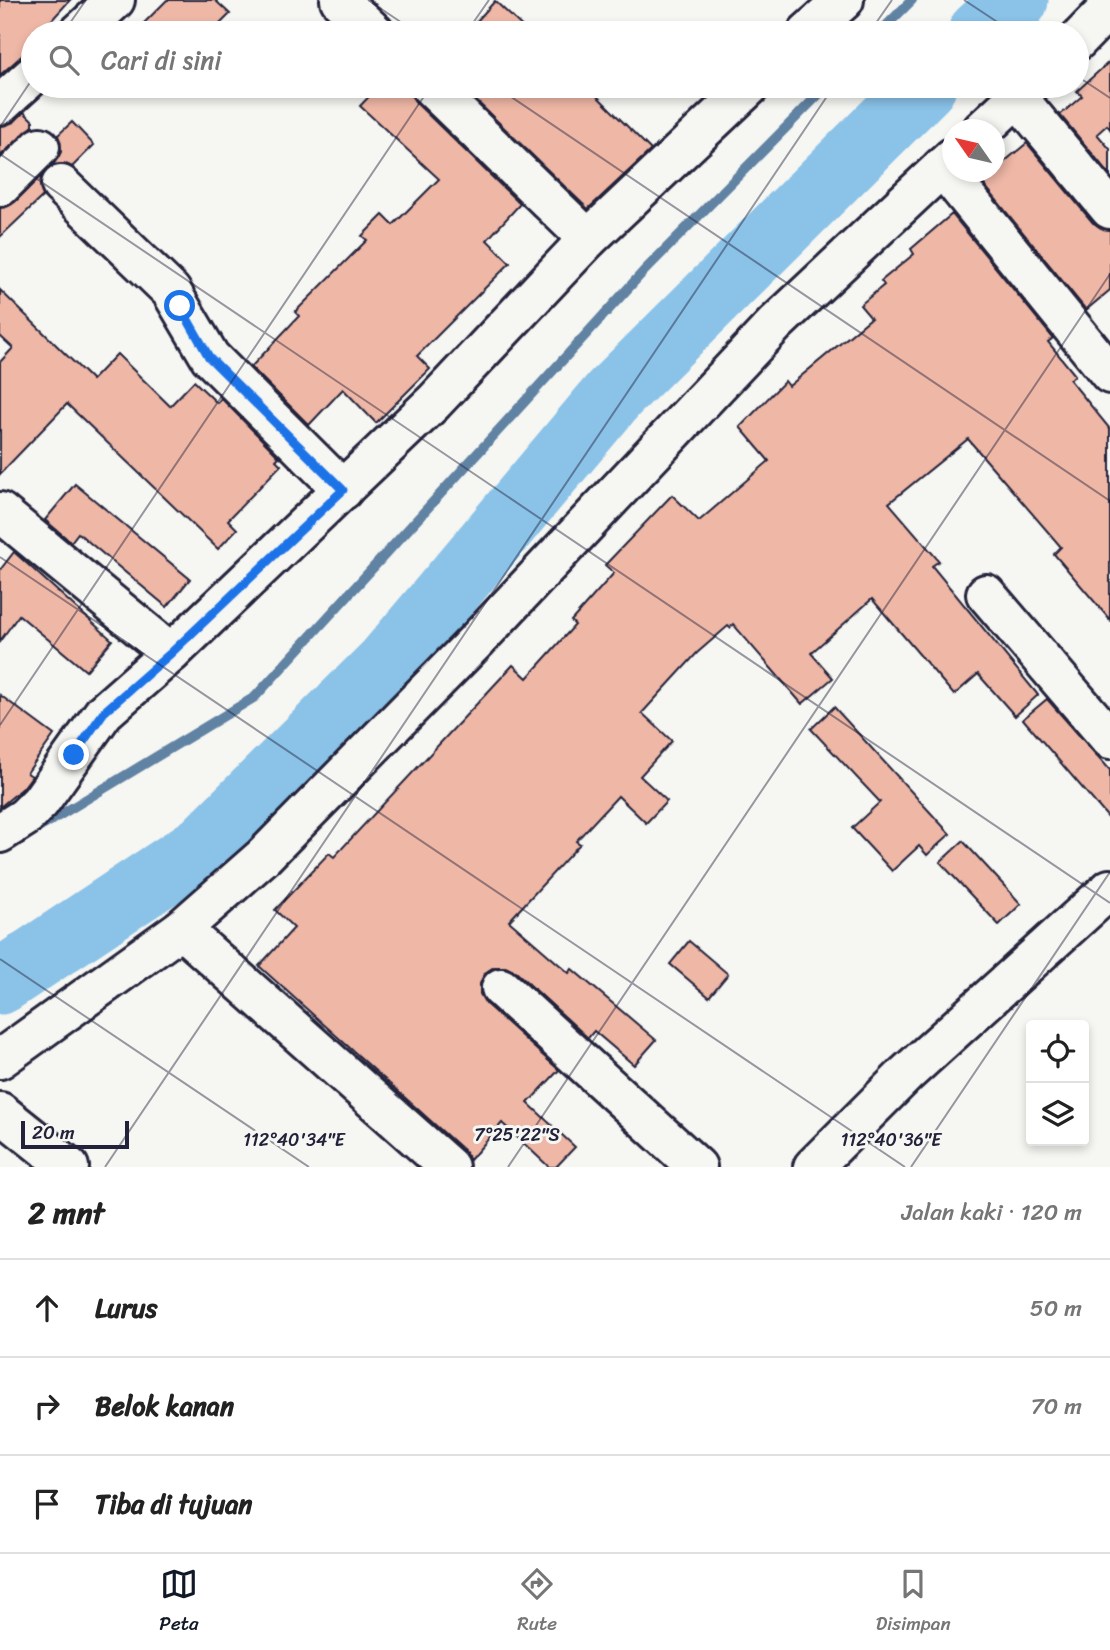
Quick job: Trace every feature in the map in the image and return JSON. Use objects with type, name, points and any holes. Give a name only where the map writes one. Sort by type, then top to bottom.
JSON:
[{"type":"street","points":[[92,21],[115,0]]},
{"type":"street","points":[[340,0],[362,21]]},
{"type":"street","points":[[820,21],[844,0]]},
{"type":"street","points":[[1089,28],[1110,6]]},
{"type":"street","points":[[0,105],[21,86]]},
{"type":"street","points":[[442,98],[588,239]]},
{"type":"street","points":[[0,832],[25,817],[40,802],[104,712],[171,653],[434,402],[588,239],[737,98]]},
{"type":"street","points":[[994,119],[1016,98]]},
{"type":"street","points":[[1028,98],[1110,209]]},
{"type":"street","points":[[0,187],[40,147]]},
{"type":"street","points":[[0,1059],[181,929],[263,857],[468,649],[775,324],[942,167]]},
{"type":"street","points":[[962,182],[1110,374]]},
{"type":"street","points":[[61,185],[171,291],[209,357],[343,490]]},
{"type":"street","points":[[0,512],[171,653]]},
{"type":"street","points":[[986,593],[1110,739]]},
{"type":"street","points":[[813,1167],[905,1074],[1110,889]]},
{"type":"street","points":[[181,929],[449,1167]]},
{"type":"street","points":[[501,988],[697,1167]]},
{"type":"street","points":[[0,1112],[69,1167]]},
{"type":"building","points":[[0,0],[70,0],[51,21],[21,21],[21,57],[0,75]]},
{"type":"building","points":[[167,0],[215,0],[230,14],[223,21],[146,21]]},
{"type":"building","points":[[495,1],[516,21],[477,21]]},
{"type":"building","points":[[1110,61],[1110,129],[1107,125],[1097,134],[1110,149],[1110,175],[1060,115],[1080,98],[1089,98],[1089,80]]},
{"type":"building","points":[[368,98],[414,98],[520,204],[487,240],[510,263],[417,356],[430,369],[376,423],[343,389],[309,425],[251,367],[299,316],[295,312],[367,240],[362,236],[383,215],[393,225],[439,179],[360,106]]},
{"type":"building","points":[[473,98],[599,98],[651,150],[588,209]]},
{"type":"building","points":[[24,112],[33,121],[33,126],[0,156],[0,126],[14,122]]},
{"type":"building","points":[[72,122],[94,145],[72,167],[66,164],[53,165],[61,152],[58,135]]},
{"type":"building","points":[[1027,143],[1093,223],[1110,230],[1110,290],[1086,310],[982,182],[1005,182],[1005,161]]},
{"type":"building","points":[[41,176],[43,196],[0,237],[0,208],[15,202]]},
{"type":"building","points":[[952,214],[1053,338],[1048,342],[1075,375],[1070,380],[1110,429],[1110,620],[1054,554],[1061,547],[968,439],[889,503],[939,561],[932,566],[1038,695],[1015,716],[978,674],[954,695],[872,599],[811,653],[833,678],[802,704],[733,624],[730,628],[728,626],[697,653],[642,713],[672,741],[640,776],[667,801],[646,823],[618,796],[576,841],[580,844],[509,921],[569,973],[572,969],[656,1040],[634,1065],[594,1031],[588,1038],[515,971],[494,967],[485,973],[480,984],[480,994],[486,1004],[559,1070],[528,1103],[575,1147],[556,1167],[549,1167],[502,1123],[470,1160],[464,1151],[259,966],[294,928],[275,910],[329,853],[334,857],[513,665],[527,678],[575,625],[571,621],[614,573],[605,565],[672,495],[699,521],[769,461],[740,427],[785,381],[789,386],[871,318],[860,305],[884,285],[881,281],[914,254],[911,249]]},
{"type":"building","points":[[0,290],[92,380],[117,354],[170,406],[194,381],[217,403],[221,398],[279,457],[276,460],[281,465],[228,520],[237,529],[218,549],[67,404],[0,474],[0,362],[13,348],[0,336]]},
{"type":"building","points":[[75,484],[190,579],[167,607],[78,533],[71,542],[45,520]]},
{"type":"building","points":[[14,552],[112,640],[86,671],[19,615],[0,641],[0,570]]},
{"type":"building","points":[[0,695],[54,735],[27,773],[32,776],[23,788],[0,807]]},
{"type":"building","points":[[1047,699],[1110,770],[1110,820],[1023,719]]},
{"type":"building","points":[[834,707],[950,834],[927,855],[919,846],[892,871],[852,828],[880,802],[811,729]]},
{"type":"building","points":[[963,841],[1021,904],[999,925],[940,862]]},
{"type":"building","points":[[689,941],[728,974],[709,997],[670,964]]},
{"type":"waterway","points":[[891,21],[912,0]]},
{"type":"waterway","points":[[993,21],[1016,0]]},
{"type":"waterway","points":[[32,832],[255,697],[643,272],[815,98]]},
{"type":"waterway","points":[[0,982],[204,846],[388,663],[614,394],[912,98]]},
{"type":"route","points":[[74,755],[104,712],[123,693],[171,653],[343,490],[209,357],[180,306]]}]
